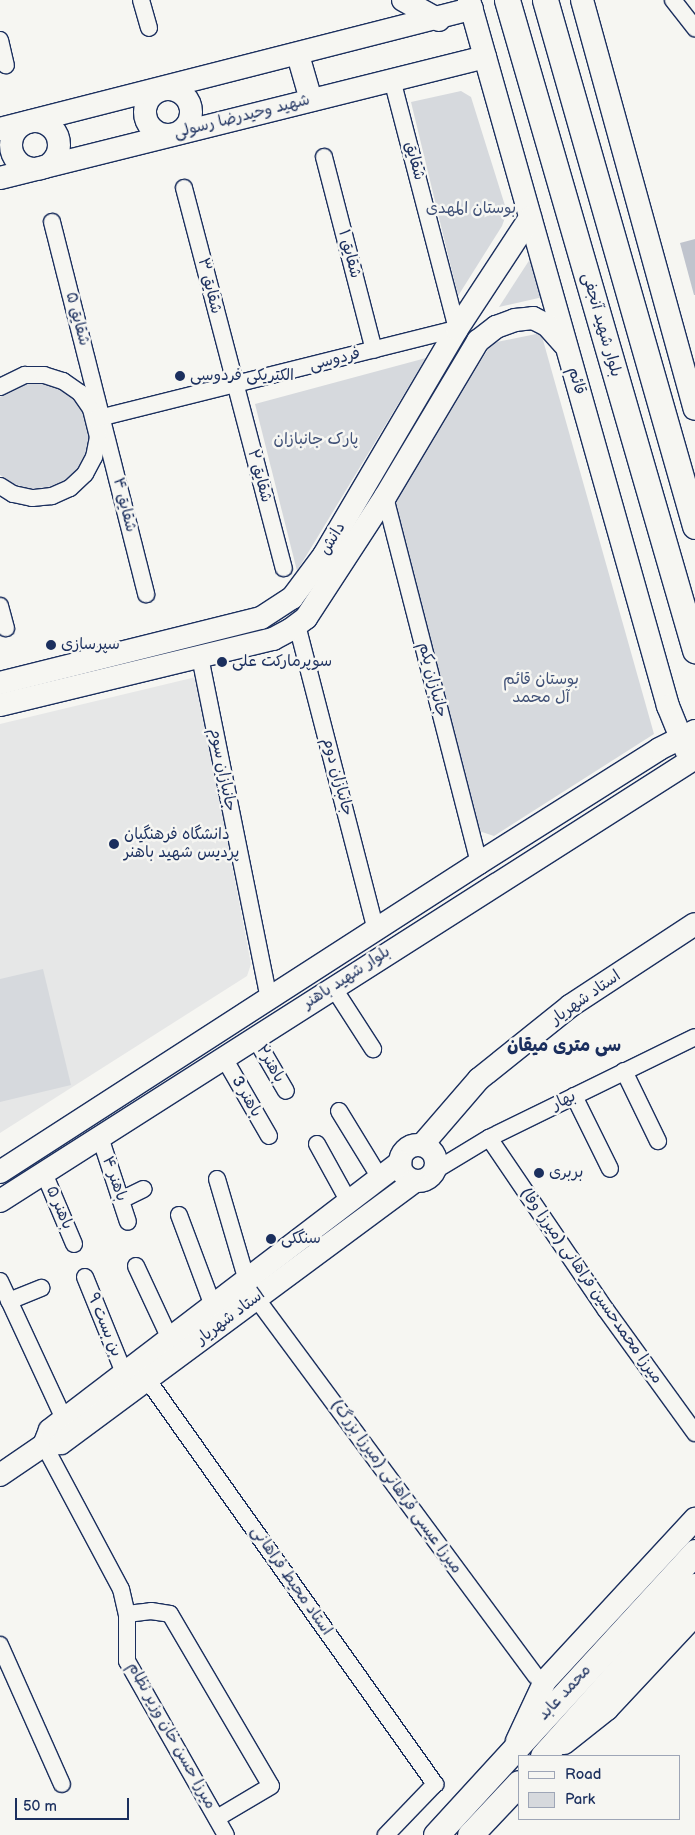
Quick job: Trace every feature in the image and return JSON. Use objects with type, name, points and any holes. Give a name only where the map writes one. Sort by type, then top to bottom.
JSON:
[{"type":"main road","name":"بلوار شهید آنجفی","points":[[507,0],[695,650]]},
{"type":"main road","points":[[544,0],[695,526]]},
{"type":"main road","name":"محمد عابد","points":[[436,1835],[695,1552]]},
{"type":"main road","name":"محمد عابد","points":[[545,1755],[695,1586]]},
{"type":"main road","points":[[459,1810],[474,1831],[518,1784]]},
{"type":"street","points":[[141,0],[149,28]]},
{"type":"street","points":[[403,0],[439,20]]},
{"type":"street","points":[[582,0],[695,409]]},
{"type":"street","points":[[673,0],[695,28]]},
{"type":"street","points":[[0,129],[439,20],[470,5]]},
{"type":"street","name":"قائم","points":[[470,5],[668,706],[688,734],[692,758]]},
{"type":"street","points":[[0,40],[6,65]]},
{"type":"street","points":[[298,54],[311,100]]},
{"type":"street","name":"شهید وحیدرضا رسولی","points":[[0,178],[485,57]]},
{"type":"street","name":"شقایق","points":[[392,80],[457,329]]},
{"type":"street","points":[[162,90],[177,91],[190,108],[188,122],[171,135],[156,132],[146,121],[146,105],[149,98],[162,90]]},
{"type":"street","points":[[27,123],[42,123],[58,139],[58,147],[52,161],[39,168],[23,166],[11,147],[15,132],[27,123]]},
{"type":"street","name":"شقایق ۱","points":[[324,157],[374,350]]},
{"type":"street","name":"شقایق ۳","points":[[184,188],[234,384]]},
{"type":"street","name":"دانش","points":[[0,683],[261,618],[280,609],[292,598],[324,555],[457,329],[530,218]]},
{"type":"street","name":"شقایق ۵","points":[[52,222],[99,418]]},
{"type":"street","points":[[457,329],[478,341],[496,327],[515,320],[533,318],[547,325],[567,347]]},
{"type":"street","name":"فردوسی","points":[[99,418],[457,329]]},
{"type":"street","name":"دانش","points":[[0,705],[273,638],[297,625],[306,618],[385,497],[478,341]]},
{"type":"street","points":[[0,387],[25,375],[44,375],[63,381],[80,393],[99,418],[94,457],[85,474],[70,488],[52,496],[32,498],[13,494],[0,486]]},
{"type":"street","name":"شقایق ۲","points":[[234,384],[284,568]]},
{"type":"street","name":"شقایق ۴","points":[[99,418],[146,594]]},
{"type":"street","name":"جانبازان یکم","points":[[385,497],[479,863]]},
{"type":"street","points":[[0,606],[6,628]]},
{"type":"street","name":"جانبازان دوم","points":[[297,625],[376,930]]},
{"type":"street","name":"جانبازان سوم","points":[[200,657],[269,1000]]},
{"type":"street","name":"بلوار شهید باهنر","points":[[0,1172],[479,863],[688,734]]},
{"type":"street","name":"بلوار شهید باهنر","points":[[0,1201],[692,758]]},
{"type":"street","points":[[616,777],[628,779],[632,784],[629,797]]},
{"type":"street","name":"استاد شهریار","points":[[422,1145],[479,1079],[570,1006],[695,924]]},
{"type":"street","points":[[333,987],[374,1049]]},
{"type":"street","name":"بهار","points":[[436,1170],[489,1138],[695,1036]]},
{"type":"street","name":"باهنر۲","points":[[255,1038],[286,1091]]},
{"type":"street","name":"باهنر 3","points":[[224,1058],[269,1136]]},
{"type":"street","points":[[624,1071],[658,1141]]},
{"type":"street","points":[[574,1096],[610,1169]]},
{"type":"street","points":[[339,1111],[380,1178]]},
{"type":"street","name":"باهنر ۴","points":[[100,1137],[128,1222]]},
{"type":"street","name":"میرزا محمدحسین فراهانی (میرزا وفا)","points":[[489,1138],[606,1310],[695,1433]]},
{"type":"street","points":[[317,1144],[349,1202]]},
{"type":"street","points":[[422,1145],[436,1157],[436,1170],[427,1179],[415,1181],[404,1174],[400,1162],[410,1147],[422,1145]]},
{"type":"street","name":"استاد شهریار","points":[[0,1475],[44,1445],[61,1443],[170,1339],[213,1306],[252,1289],[349,1202],[400,1162]]},
{"type":"street","name":"باهنر ۵","points":[[44,1173],[74,1244]]},
{"type":"street","points":[[218,1179],[252,1289]]},
{"type":"street","name":"استاد شهریار","points":[[44,1445],[50,1430],[64,1419],[136,1372],[252,1289],[415,1181]]},
{"type":"street","points":[[121,1200],[144,1189]]},
{"type":"street","points":[[179,1215],[213,1306]]},
{"type":"street","points":[[136,1266],[170,1339]]},
{"type":"street","name":"بن بست ۹","points":[[84,1277],[136,1372]]},
{"type":"street","points":[[0,1281],[64,1419]]},
{"type":"street","points":[[9,1301],[42,1288]]},
{"type":"street","name":"میرزا عیسی فراهانی (میرزا بزرگ)","points":[[252,1289],[536,1676]]},
{"type":"street","name":"استاد محیط فراهانی","points":[[136,1372],[435,1784],[386,1835]]},
{"type":"street","name":"میرزا حسن خان وزیر نظام","points":[[44,1445],[121,1589],[127,1614],[128,1661],[226,1835]]},
{"type":"street","points":[[512,1751],[545,1681],[695,1519]]},
{"type":"street","points":[[127,1614],[151,1611],[170,1614],[271,1786],[217,1818]]},
{"type":"street","points":[[549,1755],[607,1709],[695,1615]]},
{"type":"street","points":[[0,1645],[62,1784]]},
{"type":"shaded area","name":"دانشگاه فرهنگیان پردیس شهید باهنر","points":[[196,677],[251,964],[247,976],[0,1133],[0,724]]},
{"type":"green space","name":"بوستان المهدی","points":[[461,91],[471,97],[507,212],[502,226],[458,296],[411,102]]},
{"type":"green space","points":[[532,256],[543,297],[499,307]]},
{"type":"green space","name":"بوستان قائم آل محمد","points":[[541,333],[654,734],[494,836],[476,830],[394,498],[492,343]]},
{"type":"green space","name":"پارک جانبازان","points":[[426,358],[297,571],[255,404]]},
{"type":"green space","points":[[38,383],[55,386],[69,395],[80,407],[87,423],[89,439],[85,456],[77,470],[64,481],[48,487],[31,489],[14,484],[0,475],[0,397],[20,385]]},
{"type":"green space","points":[[43,969],[71,1085],[0,1102],[0,979]]},
{"type":"building","points":[[695,239],[695,295],[694,295],[680,243]]},
{"type":"place","name":"الکتریکی فردوسی","points":[[180,376]]},
{"type":"place","name":"سپرسازی","points":[[51,645]]},
{"type":"place","name":"سوپرمارکت علی","points":[[222,662]]},
{"type":"place","name":"دانشگاه فرهنگیان پردیس شهید باهنر","points":[[114,844]]},
{"type":"place","name":"بربری","points":[[539,1173]]},
{"type":"place","name":"سنگکی","points":[[271,1239]]},
{"type":"district","name":"سی متری میقان","points":[[564,1046]]}]
